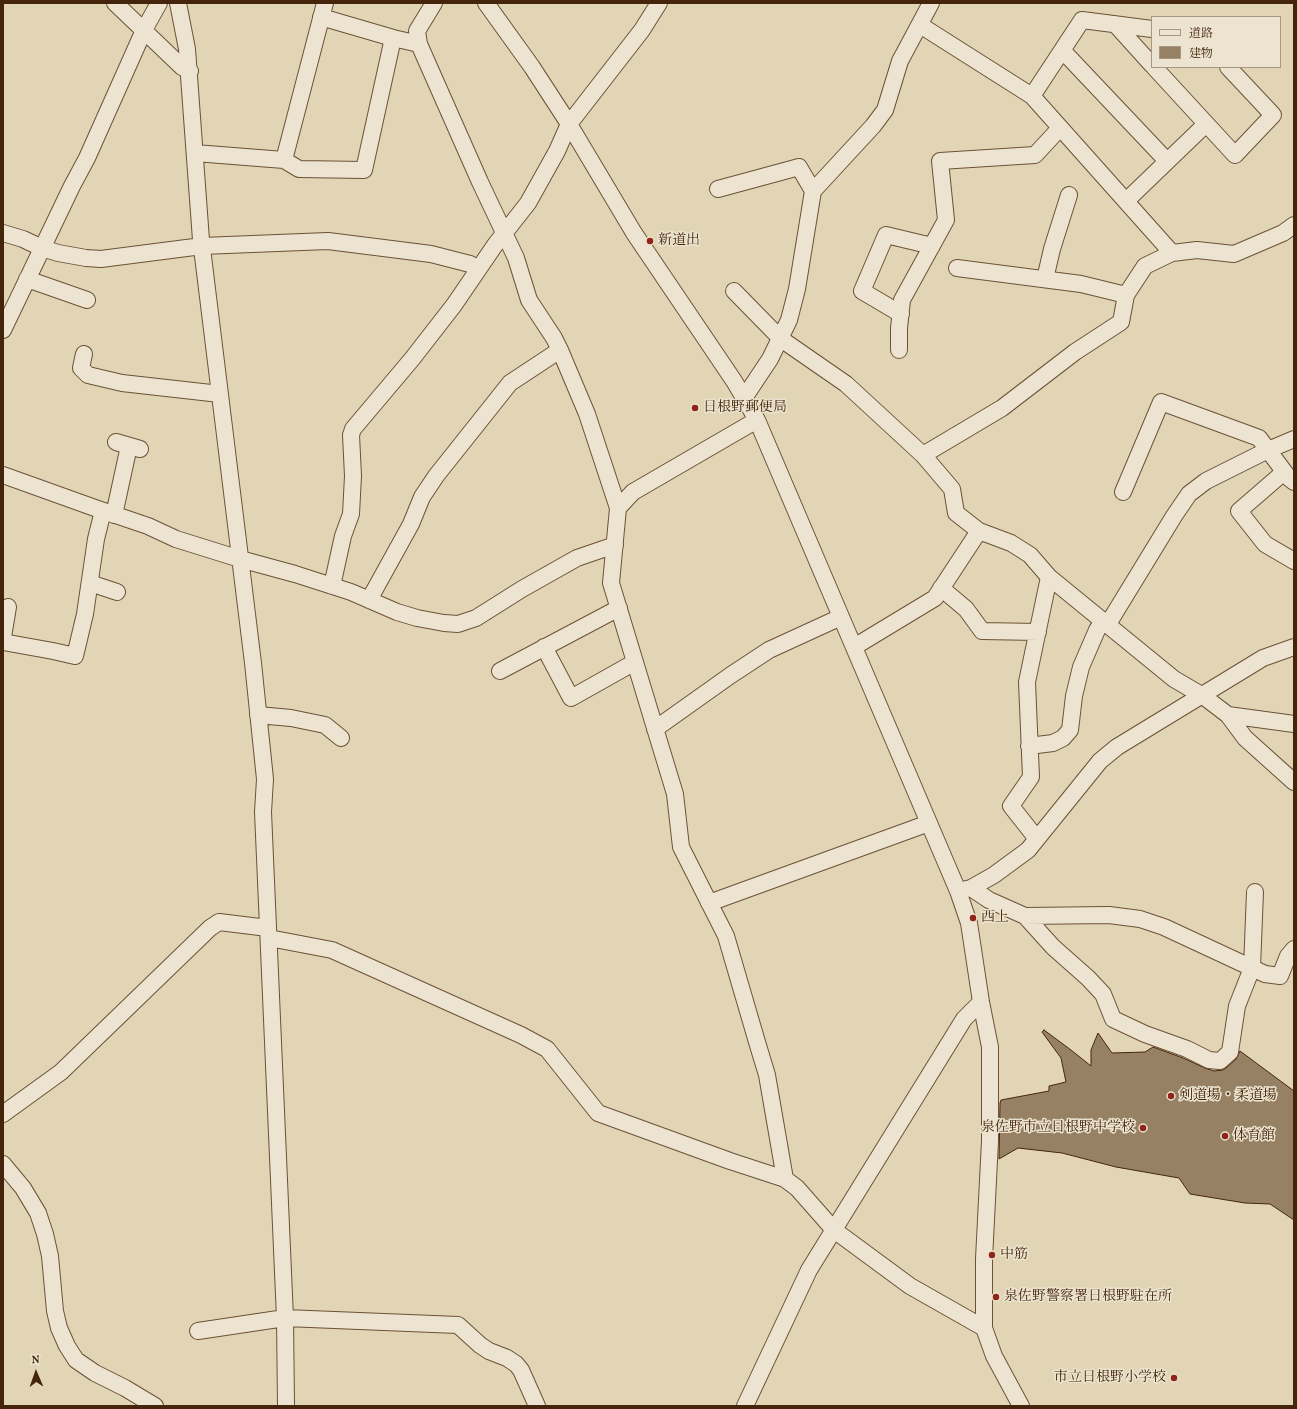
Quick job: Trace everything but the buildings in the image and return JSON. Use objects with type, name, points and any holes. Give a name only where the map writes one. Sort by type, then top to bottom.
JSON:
[{"type":"street","points":[[115,3],[182,67],[190,71]]},
{"type":"street","points":[[3,330],[72,186],[88,158],[144,30],[159,3]]},
{"type":"street","points":[[178,3],[190,71],[202,246],[265,779],[263,812],[285,1318],[286,1406]]},
{"type":"street","points":[[434,3],[417,31],[419,44],[503,234],[516,258],[529,300],[554,338],[560,350],[587,414],[618,508],[611,583],[674,794],[681,847],[726,936],[767,1075],[785,1180]]},
{"type":"street","points":[[486,3],[532,67],[569,124],[634,233],[744,398],[757,420],[929,823],[964,889],[980,1002],[990,1047],[990,1141],[984,1259],[984,1328],[994,1356],[1021,1406]]},
{"type":"street","points":[[744,398],[770,359],[789,320],[797,289],[813,191],[873,126],[884,110],[900,61],[931,3]]},
{"type":"street","points":[[332,586],[343,536],[351,514],[353,476],[351,435],[353,429],[412,359],[454,305],[477,269],[528,203],[557,151],[569,124],[642,30],[656,4]]},
{"type":"street","points":[[284,160],[323,10],[393,38],[419,44]]},
{"type":"street","points":[[1032,96],[1082,20],[1151,29]]},
{"type":"street","points":[[920,24],[1032,96],[1172,253]]},
{"type":"street","points":[[1115,24],[1151,64]]},
{"type":"street","points":[[195,153],[284,160],[299,170],[364,170],[393,38]]},
{"type":"street","points":[[1062,50],[1167,162]]},
{"type":"street","points":[[1155,68],[1235,155],[1273,115],[1229,68]]},
{"type":"street","points":[[1126,201],[1206,124]]},
{"type":"street","points":[[899,350],[902,300],[946,220],[940,161],[1035,155],[1060,128]]},
{"type":"street","points":[[718,189],[800,167],[813,191]]},
{"type":"street","points":[[1045,280],[1052,249],[1068,195]]},
{"type":"street","points":[[922,455],[1002,408],[1075,352],[1122,322],[1126,295],[1145,266],[1172,253],[1197,250],[1234,254],[1283,233],[1294,225]]},
{"type":"street","points":[[3,233],[58,253],[86,258],[101,259],[202,246],[328,241],[431,254],[470,264],[477,269]]},
{"type":"street","points":[[901,314],[862,291],[886,235],[932,246]]},
{"type":"street","points":[[957,268],[1082,284],[1126,295]]},
{"type":"street","points":[[27,279],[88,300]]},
{"type":"street","points":[[734,291],[780,339],[846,384],[922,455],[952,489],[956,513],[979,531],[1011,543],[1030,555],[1049,577],[1174,679],[1203,696],[1228,714],[1244,738],[1294,782]]},
{"type":"street","points":[[369,600],[411,524],[422,497],[436,476],[510,383],[560,350]]},
{"type":"street","points":[[84,354],[81,368],[88,375],[122,383],[220,394]]},
{"type":"street","points":[[1123,492],[1161,402],[1259,438],[1289,477],[1239,511],[1265,544],[1294,561]]},
{"type":"street","points":[[618,508],[633,492],[757,420]]},
{"type":"street","points":[[1029,746],[1053,743],[1063,738],[1070,730],[1074,696],[1081,668],[1097,630],[1106,622],[1189,494],[1206,481],[1268,450],[1294,439]]},
{"type":"street","points":[[3,642],[53,650],[75,656],[85,614],[96,539],[108,513],[128,446]]},
{"type":"street","points":[[3,475],[148,526],[176,539],[351,592],[397,612],[417,618],[444,623],[458,624],[476,618],[522,589],[577,558],[614,545]]},
{"type":"street","points":[[854,647],[935,598],[940,588],[979,531]]},
{"type":"street","points":[[1037,839],[1011,806],[1031,777],[1027,682],[1049,577]]},
{"type":"street","points":[[90,583],[117,592]]},
{"type":"street","points":[[940,588],[966,609],[982,631],[1038,632]]},
{"type":"street","points":[[3,637],[8,607]]},
{"type":"street","points":[[500,671],[619,608]]},
{"type":"street","points":[[655,729],[731,674],[769,650],[841,617]]},
{"type":"street","points":[[544,647],[571,698],[635,662]]},
{"type":"street","points":[[964,889],[994,875],[1028,850],[1100,761],[1117,747],[1203,696],[1263,658],[1294,647]]},
{"type":"street","points":[[1228,714],[1294,724]]},
{"type":"street","points":[[258,715],[291,718],[325,725],[341,738]]},
{"type":"street","points":[[709,903],[929,823]]},
{"type":"street","points":[[964,889],[1025,916],[1053,947],[1104,994],[1113,1019],[1145,1034],[1187,1049],[1209,1060],[1220,1061],[1230,1052],[1237,1006],[1252,968],[1255,892]]},
{"type":"street","points":[[1025,916],[1109,915],[1140,919],[1164,927],[1265,974],[1280,976],[1288,956],[1294,949]]},
{"type":"street","points":[[3,1114],[61,1072],[210,928],[219,922],[269,933],[332,950],[521,1035],[547,1049],[598,1112],[730,1162],[785,1180],[797,1188],[834,1230],[910,1286],[984,1328]]},
{"type":"street","points":[[745,1406],[810,1270],[964,1019],[980,1002]]},
{"type":"street","points":[[3,1164],[23,1188],[38,1213],[50,1256],[58,1328],[67,1346],[76,1360],[95,1373],[126,1388],[155,1406]]},
{"type":"street","points":[[198,1331],[285,1318],[458,1325],[480,1345],[489,1351],[507,1358],[522,1370],[537,1406]]},
{"type":"place","name":"新道出","points":[[650,241]]},
{"type":"place","name":"日根野郵便局","points":[[695,408]]},
{"type":"place","name":"西上","points":[[973,918]]},
{"type":"place","name":"剣道場・柔道場","points":[[1171,1096]]},
{"type":"place","name":"泉佐野市立日根野中学校","points":[[1143,1128]]},
{"type":"place","name":"体育館","points":[[1225,1136]]},
{"type":"place","name":"中筋","points":[[992,1255]]},
{"type":"place","name":"泉佐野警察署日根野駐在所","points":[[996,1297]]},
{"type":"place","name":"市立日根野小学校","points":[[1174,1378]]}]
